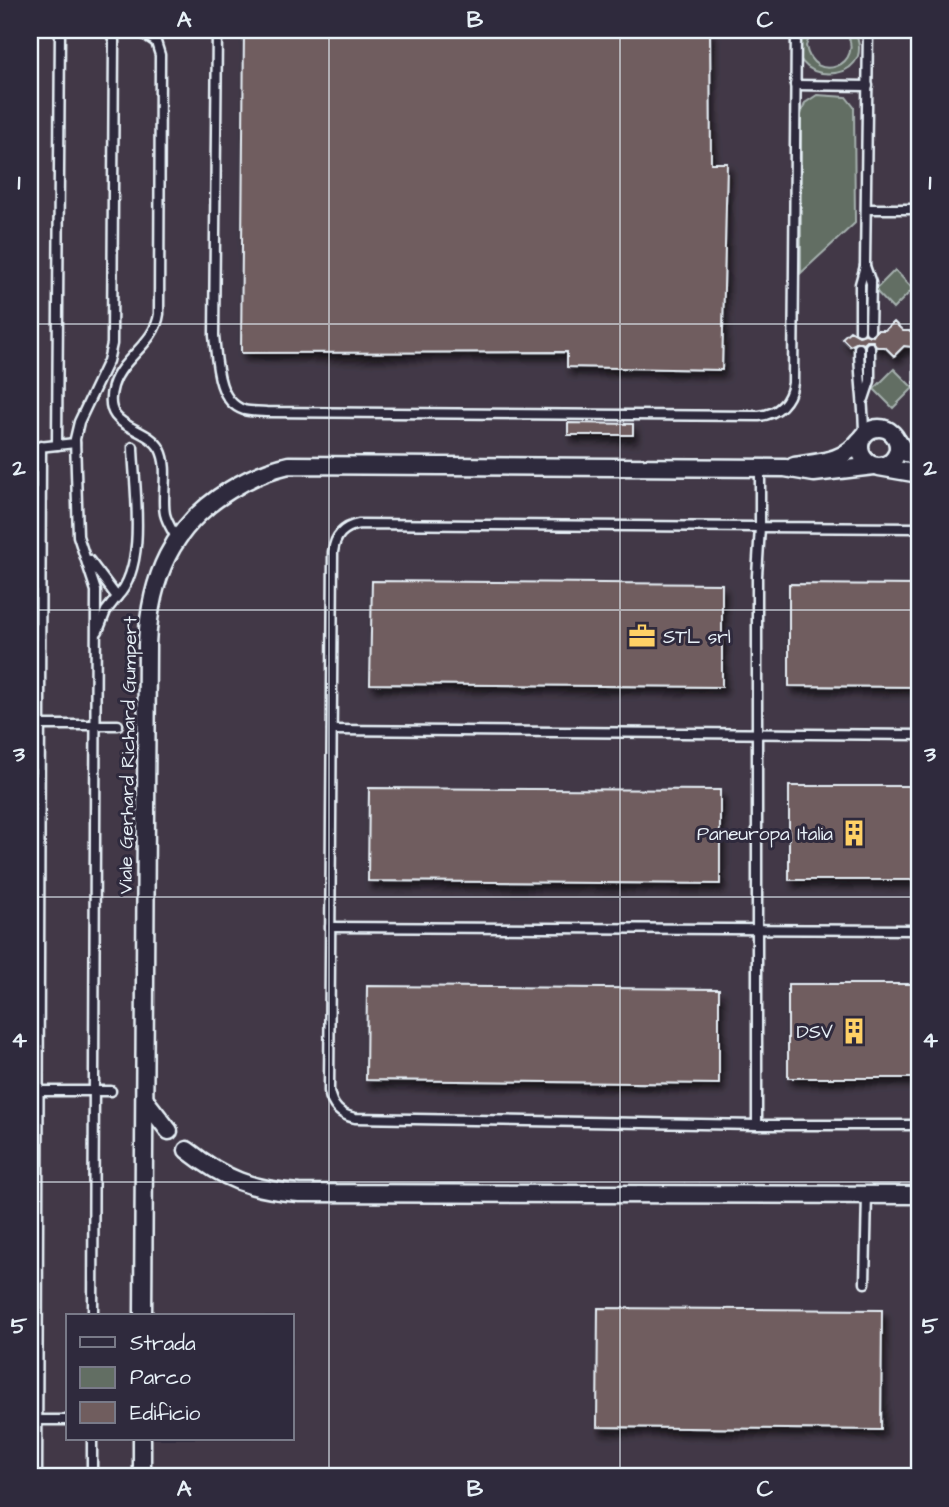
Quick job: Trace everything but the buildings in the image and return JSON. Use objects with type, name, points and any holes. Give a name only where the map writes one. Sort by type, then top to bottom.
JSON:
[{"type":"street","points":[[897,440],[895,458],[886,466],[868,463],[860,453],[862,438],[875,428],[882,428],[888,430],[897,440],[905,452],[919,460]]},
{"type":"street","name":"Viale Gerhard Richard Gumpert","points":[[785,468],[838,458],[850,452],[862,438]]},
{"type":"street","name":"Viale Gerhard Richard Gumpert","points":[[143,1314],[148,619],[156,581],[177,539],[192,520],[223,494],[264,471],[289,465],[760,467],[814,473],[877,466],[919,474]]},
{"type":"street","points":[[145,1100],[169,1131]]},
{"type":"street","points":[[187,1150],[235,1181],[287,1192],[919,1195]]},
{"type":"street","points":[[142,1440],[142,1477]]},
{"type":"lane","points":[[57,445],[60,30]]},
{"type":"lane","points":[[93,1314],[96,584],[78,537],[75,443],[79,422],[108,361],[113,344],[114,41],[109,30]]},
{"type":"lane","points":[[138,30],[156,42],[160,55],[159,314],[151,335],[118,374],[112,389],[111,402],[120,422],[153,441],[161,451],[164,462],[165,513],[177,539]]},
{"type":"lane","points":[[217,30],[214,336],[225,392],[233,404],[249,411],[759,416],[778,410],[790,397],[793,383],[796,30]]},
{"type":"lane","points":[[868,30],[866,266],[871,283],[870,330]]},
{"type":"lane","points":[[795,85],[868,86]]},
{"type":"lane","points":[[867,209],[919,209]]},
{"type":"lane","points":[[860,330],[860,284],[866,266]]},
{"type":"lane","points":[[919,306],[919,331]]},
{"type":"lane","points":[[919,346],[919,387]]},
{"type":"lane","points":[[862,438],[864,401],[870,381],[870,347]]},
{"type":"lane","points":[[859,348],[859,382],[864,401]]},
{"type":"lane","points":[[30,448],[75,443]]},
{"type":"lane","points":[[37,1477],[33,1420],[34,1091],[41,446]]},
{"type":"lane","points":[[96,640],[102,619],[125,586],[137,546],[133,447]]},
{"type":"lane","points":[[757,1125],[755,929],[760,467]]},
{"type":"lane","points":[[919,528],[359,524],[347,527],[338,536],[333,552],[329,1091],[333,1105],[343,1115],[355,1118],[919,1125]]},
{"type":"lane","points":[[81,548],[117,597]]},
{"type":"lane","points":[[30,725],[118,725]]},
{"type":"lane","points":[[332,730],[919,735]]},
{"type":"lane","points":[[330,927],[919,930]]},
{"type":"lane","points":[[34,1091],[111,1091]]},
{"type":"lane","points":[[865,1283],[867,1194]]},
{"type":"lane","points":[[33,1420],[66,1420]]},
{"type":"lane","points":[[92,1440],[92,1477]]},
{"type":"shaded area","points":[[30,30],[919,30],[919,1477],[30,1477]]},
{"type":"green space","points":[[803,30],[812,30],[806,46],[811,58],[818,65],[827,68],[845,61],[850,53],[850,42],[845,30],[854,30],[859,49],[854,63],[843,71],[828,74],[814,71],[803,62],[798,49]]},
{"type":"green space","points":[[817,95],[846,97],[854,107],[855,223],[801,273],[801,115],[805,103]]},
{"type":"green space","points":[[895,270],[913,289],[893,309],[875,290]]},
{"type":"green space","points":[[894,369],[913,388],[893,408],[874,389]]},
{"type":"place","name":"STL srl","points":[[642,636]]},
{"type":"place","name":"Paneuropa Italia","points":[[854,833]]},
{"type":"place","name":"DSV","points":[[854,1031]]}]
